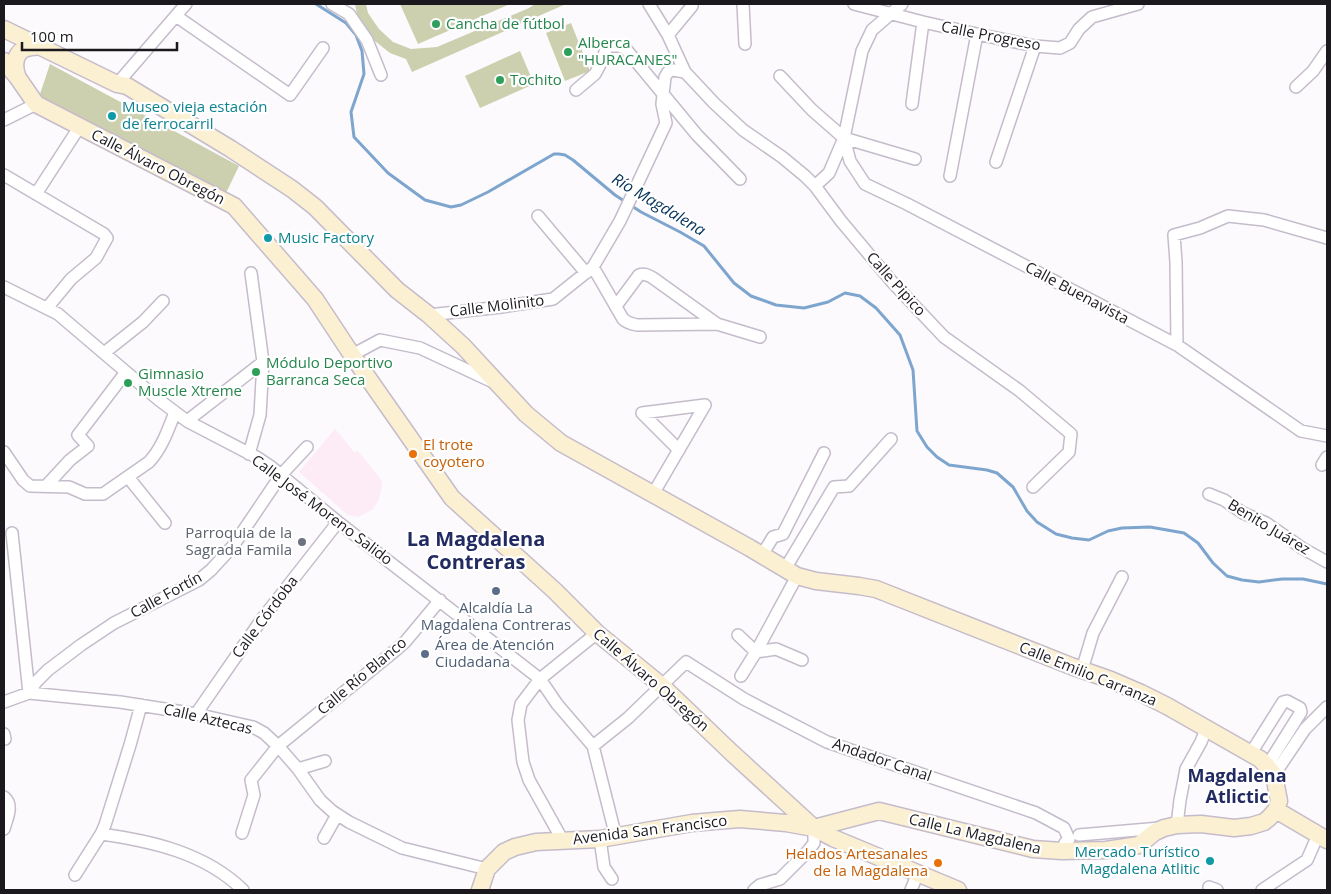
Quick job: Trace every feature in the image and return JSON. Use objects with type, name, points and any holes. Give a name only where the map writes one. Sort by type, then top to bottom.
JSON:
[{"type":"street","points":[[117,84],[186,4]]},
{"type":"street","points":[[332,4],[349,14],[367,40],[381,76]]},
{"type":"street","name":"Calle Pipico","points":[[649,4],[668,35],[685,72],[714,103],[743,130],[782,157],[815,186],[841,221],[893,283],[944,337],[1020,391],[1071,434],[1069,452],[1033,487]]},
{"type":"street","points":[[668,35],[692,6],[691,4]]},
{"type":"street","points":[[742,4],[745,44]]},
{"type":"street","name":"Calle Progreso","points":[[854,4],[977,34],[1034,46],[1060,48],[1070,43],[1079,29],[1092,17],[1138,4]]},
{"type":"street","points":[[815,186],[829,173],[844,138],[862,51],[872,30],[902,4]]},
{"type":"street","points":[[176,16],[290,95],[323,48]]},
{"type":"street","points":[[912,104],[923,22]]},
{"type":"street","name":"Calle Emilio Carranza","points":[[4,29],[117,84],[127,86],[292,188],[315,207],[397,290],[463,346],[526,414],[560,443],[791,572],[816,581],[876,589],[1111,680],[1167,706],[1251,753],[1270,770]]},
{"type":"street","points":[[950,176],[977,34]]},
{"type":"street","points":[[18,78],[15,65],[17,56],[24,49],[40,46]]},
{"type":"street","points":[[576,90],[595,74],[602,61],[606,46],[625,48],[696,135],[740,179]]},
{"type":"street","points":[[996,162],[1034,46]]},
{"type":"street","points":[[1296,87],[1314,71],[1327,51]]},
{"type":"street","name":"Calle Álvaro Obregón","points":[[4,61],[36,104],[234,206],[315,299],[452,498],[555,591],[597,633],[662,686],[814,828]]},
{"type":"street","name":"Calle Molinito","points":[[428,315],[501,308],[553,299],[589,270],[620,221],[666,123],[662,104],[665,77],[668,72],[674,70],[685,72]]},
{"type":"street","points":[[780,76],[812,110],[844,138],[915,159]]},
{"type":"street","points":[[4,120],[36,104]]},
{"type":"street","points":[[36,194],[80,126]]},
{"type":"street","name":"Calle Buenavista","points":[[844,138],[850,160],[865,184],[1177,345],[1301,431],[1327,436]]},
{"type":"street","points":[[4,175],[104,234],[107,238],[96,258],[71,279],[47,308]]},
{"type":"street","points":[[538,216],[589,270],[626,322],[638,325],[717,324],[760,337]]},
{"type":"street","points":[[1177,345],[1174,235],[1200,228],[1228,216],[1264,220],[1327,238]]},
{"type":"street","points":[[249,454],[260,415],[263,362],[251,273]]},
{"type":"street","points":[[616,306],[638,275],[647,274],[717,324]]},
{"type":"street","name":"Calle José Moreno Salido","points":[[4,287],[58,314],[187,421],[264,462],[281,475],[338,522],[540,679],[557,704],[593,746]]},
{"type":"street","points":[[104,353],[143,322],[163,301]]},
{"type":"street","points":[[352,355],[380,340],[420,348],[501,386]]},
{"type":"street","points":[[187,421],[263,362]]},
{"type":"street","points":[[46,486],[70,460],[88,446],[78,435],[126,372]]},
{"type":"street","points":[[652,494],[679,450],[705,405],[642,413],[679,450]]},
{"type":"street","points":[[4,452],[23,480],[30,486],[69,486],[85,494],[104,494],[155,456],[175,412]]},
{"type":"street","points":[[741,676],[756,652],[791,572],[834,487],[849,486],[891,439]]},
{"type":"street","name":"Calle Fortín","points":[[30,693],[36,682],[48,670],[80,645],[128,616],[198,580],[211,570],[233,546],[281,475],[307,447]]},
{"type":"street","points":[[762,555],[773,537],[783,534],[824,453]]},
{"type":"street","points":[[128,477],[164,523]]},
{"type":"street","name":"Benito Juárez","points":[[1209,494],[1224,500],[1243,513],[1266,523],[1302,548],[1327,562]]},
{"type":"street","name":"Calle Córdoba","points":[[196,714],[262,619],[338,522]]},
{"type":"street","points":[[12,532],[30,693]]},
{"type":"street","points":[[1082,670],[1093,633],[1122,577]]},
{"type":"street","name":"Calle Río Blanco","points":[[242,833],[254,795],[251,780],[278,746],[397,650],[440,600]]},
{"type":"street","points":[[563,841],[529,780],[522,762],[518,720],[521,704],[540,679],[597,633]]},
{"type":"street","points":[[738,635],[756,652]]},
{"type":"street","points":[[756,652],[776,649],[802,660]]},
{"type":"street","name":"Andador Canal","points":[[662,686],[686,662],[744,699],[827,742],[1036,813],[1064,828],[1069,839],[1064,843],[1062,851]]},
{"type":"street","points":[[612,879],[604,867],[600,846],[608,838],[593,746],[628,718],[662,686]]},
{"type":"street","name":"Calle Aztecas","points":[[4,702],[30,693],[141,704],[253,727],[264,733],[278,746],[298,769],[320,800],[349,822],[402,848],[487,869]]},
{"type":"street","points":[[1251,753],[1284,702],[1287,701],[1300,708],[1301,712],[1270,770],[1279,801],[1276,810],[1323,838],[1307,860],[1262,890]]},
{"type":"street","points":[[75,875],[101,834],[141,704]]},
{"type":"street","points":[[1270,770],[1305,729],[1327,707]]},
{"type":"street","points":[[1079,835],[1171,826],[1180,800],[1186,769],[1206,729]]},
{"type":"street","points":[[298,769],[325,761]]},
{"type":"street","points":[[4,797],[8,800],[10,806],[4,829]]},
{"type":"street","name":"Calle La Magdalena","points":[[814,828],[879,811],[1032,849],[1062,851],[1106,850],[1138,844],[1171,826],[1201,824],[1234,828],[1251,826],[1264,822],[1276,810]]},
{"type":"street","points":[[324,838],[338,814]]},
{"type":"street","name":"Avenida San Francisco","points":[[480,890],[487,869],[504,852],[536,842],[608,838],[692,823],[740,819],[786,823],[814,828]]},
{"type":"street","points":[[754,890],[760,885],[780,879],[808,851],[814,843],[814,828],[833,838],[918,873],[950,889]]},
{"type":"street","points":[[101,834],[152,843],[183,852],[220,871],[243,890]]},
{"type":"street","points":[[911,890],[918,873]]},
{"type":"shaded area","points":[[335,429],[354,452],[357,451],[363,457],[382,481],[378,501],[372,510],[358,517],[348,515],[299,472]]},
{"type":"green space","points":[[355,4],[366,4],[368,13],[379,29],[393,42],[411,49],[437,47],[535,4],[566,4],[412,72],[406,59],[390,53],[371,38],[357,15]]},
{"type":"green space","name":"Cancha de fútbol","points":[[400,4],[510,4],[418,44]]},
{"type":"green space","name":"Alberca \"HURACANES\"","points":[[571,23],[590,71],[565,81],[546,33]]},
{"type":"green space","name":"Tochito","points":[[520,51],[534,84],[480,108],[465,76]]},
{"type":"green space","points":[[50,64],[239,166],[226,193],[39,97]]},
{"type":"waterway","name":"Río Magdalena","points":[[316,4],[346,23],[356,35],[362,51],[364,74],[351,112],[354,137],[388,173],[425,200],[451,207],[461,205],[488,192],[554,154],[565,155],[615,195],[641,212],[704,246],[734,283],[751,296],[776,305],[804,308],[828,302],[845,293],[860,296],[876,308],[900,335],[913,370],[917,431],[927,447],[949,465],[997,473],[1013,487],[1027,511],[1037,522],[1056,534],[1089,540],[1108,531],[1122,528],[1150,527],[1184,533],[1198,543],[1213,563],[1227,576],[1259,582],[1303,579],[1327,584]]},
{"type":"place","name":"Cancha de fútbol","points":[[436,24]]},
{"type":"place","name":"Alberca \"HURACANES\"","points":[[568,52]]},
{"type":"place","name":"Tochito","points":[[500,80]]},
{"type":"place","name":"Museo vieja estación de ferrocarril","points":[[112,116]]},
{"type":"place","name":"Music Factory","points":[[268,238]]},
{"type":"place","name":"Módulo Deportivo Barranca Seca","points":[[256,372]]},
{"type":"place","name":"Gimnasio Muscle Xtreme","points":[[128,383]]},
{"type":"place","name":"El trote coyotero","points":[[413,454]]},
{"type":"place","name":"Parroquia de la Sagrada Famila","points":[[302,542]]},
{"type":"place","name":"Alcaldía La Magdalena Contreras","points":[[496,591]]},
{"type":"place","name":"Área de Atención Ciudadana","points":[[425,654]]},
{"type":"place","name":"Mercado Turístico Magdalena Atlitic","points":[[1210,861]]},
{"type":"place","name":"Helados Artesanales de la Magdalena","points":[[938,863]]},
{"type":"district","name":"La Magdalena Contreras","points":[[476,550]]},
{"type":"district","name":"Magdalena Atlictic","points":[[1237,786]]}]
